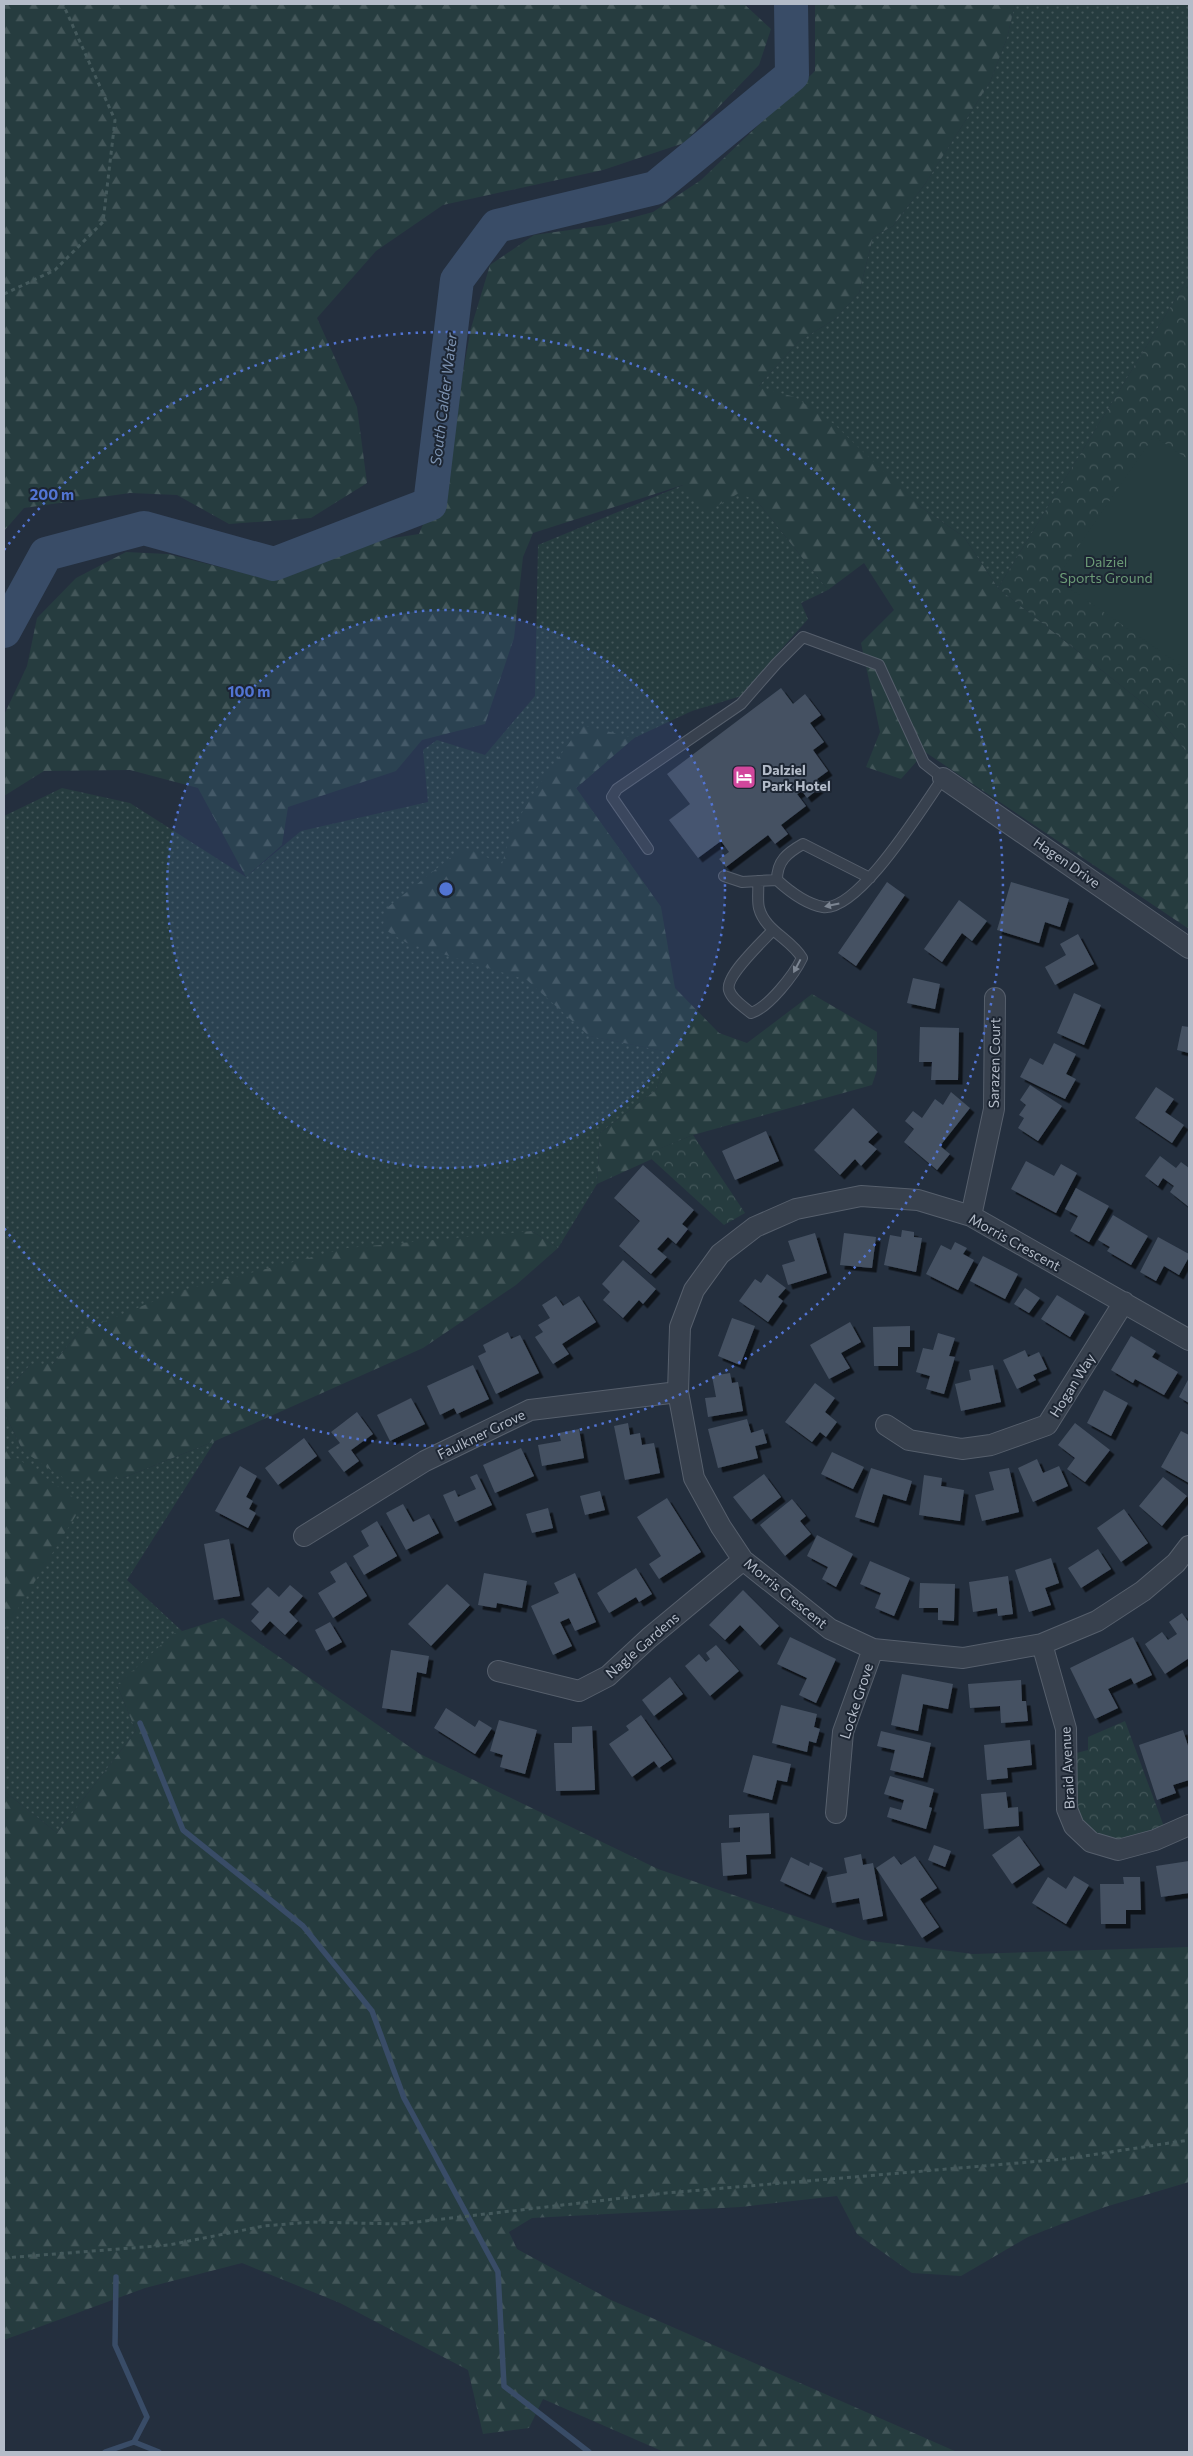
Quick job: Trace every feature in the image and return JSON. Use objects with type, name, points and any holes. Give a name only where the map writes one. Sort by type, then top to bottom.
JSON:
[{"type":"street","name":"Hagen Drive","points":[[943,778],[1189,948]]},
{"type":"street","name":"Sarazen Court","points":[[971,1216],[994,1109],[995,998]]},
{"type":"street","name":"Morris Crescent","points":[[1189,1340],[971,1216],[918,1200],[861,1196],[796,1209],[755,1227],[720,1254],[694,1290],[680,1327],[678,1392],[694,1478],[742,1560],[830,1628],[873,1649],[963,1658],[1042,1644],[1097,1621],[1143,1592],[1176,1563],[1189,1546]]},
{"type":"street","name":"Hogan Way","points":[[886,1425],[909,1440],[962,1449],[992,1446],[1046,1425],[1124,1302]]},
{"type":"street","name":"Faulkner Grove","points":[[304,1536],[425,1461],[530,1410],[678,1392]]},
{"type":"street","name":"Nagle Gardens","points":[[498,1672],[579,1691],[608,1676],[649,1638],[742,1560]]},
{"type":"street","name":"Braid Avenue","points":[[1042,1644],[1066,1729],[1067,1809],[1074,1826],[1091,1842],[1118,1850],[1155,1840],[1189,1825]]},
{"type":"street","name":"Locke Grove","points":[[836,1813],[842,1732],[873,1649]]},
{"type":"lane","points":[[648,849],[612,797],[618,789],[741,704],[803,637],[879,665],[924,763],[943,778],[891,853],[870,878],[844,902],[824,907],[806,901],[776,880],[742,882],[724,876]]},
{"type":"lane","points":[[776,880],[777,868],[791,850],[803,844],[870,878]]},
{"type":"lane","points":[[758,881],[759,909],[773,930],[797,950],[802,958],[797,970],[760,1010],[751,1013],[733,997],[728,988],[730,977],[773,930]]},
{"type":"path","points":[[4,294],[55,270],[103,222],[115,120],[63,4]]},
{"type":"path","points":[[4,2258],[169,2245],[264,2226],[311,2222],[400,2224],[666,2193],[1066,2159],[1189,2140]]},
{"type":"green space","points":[[4,4],[744,4],[771,29],[759,65],[684,143],[603,170],[443,205],[376,251],[317,318],[357,407],[367,483],[311,518],[229,524],[177,495],[130,493],[24,508],[4,531]]},
{"type":"green space","points":[[815,4],[1015,4],[1007,38],[990,82],[925,184],[893,226],[873,237],[859,293],[835,319],[798,342],[758,387],[795,397],[834,424],[921,507],[964,537],[998,588],[1153,711],[1189,755],[1189,929],[925,752],[901,779],[866,767],[880,732],[861,643],[894,610],[864,563],[828,590],[757,501],[739,493],[705,513],[683,485],[533,533],[523,557],[514,638],[485,724],[422,740],[396,771],[288,807],[282,845],[246,877],[198,788],[130,770],[44,771],[4,796],[4,715],[27,666],[37,618],[76,578],[126,552],[168,554],[271,580],[360,543],[419,534],[445,471],[471,328],[490,265],[534,235],[605,225],[653,212],[701,180],[815,71]]},
{"type":"green space","points":[[1015,4],[1189,4],[1189,277],[998,588],[964,537],[921,507],[881,470],[758,387],[798,342],[835,319],[859,293],[873,237],[893,226],[925,184],[990,82],[1007,38]]},
{"type":"green space","name":"Dalziel Sports Ground","points":[[1189,277],[1189,755],[1153,711],[998,588]]},
{"type":"green space","points":[[1154,436],[1189,460],[1189,671],[1056,579]]},
{"type":"green space","points":[[683,485],[739,492],[757,501],[828,590],[801,603],[808,619],[764,669],[751,693],[692,711],[634,738],[576,788],[661,907],[590,1036],[669,1052],[656,1090],[600,1133],[597,1184],[558,1248],[532,1231],[79,1332],[53,1364],[31,1364],[4,1394],[4,816],[62,788],[130,803],[246,877],[301,831],[428,802],[423,750],[437,740],[485,755],[535,696],[538,545]]},
{"type":"green space","points":[[582,725],[634,738],[576,788],[661,907],[675,988],[719,1033],[747,1043],[812,994],[877,1032],[877,1070],[872,1085],[693,1135],[647,1154],[652,1159],[597,1184],[600,1133],[656,1090],[669,1052],[589,1036],[527,980],[407,943],[382,928],[388,907],[464,847],[502,864],[512,829],[539,785]]},
{"type":"green space","points":[[693,1135],[745,1213],[724,1225],[646,1154]]},
{"type":"green space","points":[[532,1231],[558,1248],[516,1285],[423,1348],[215,1441],[123,1478],[69,1482],[23,1451],[4,1412],[4,1394],[31,1364],[53,1364],[79,1332],[176,1292],[347,1248]]},
{"type":"green space","points":[[4,1412],[23,1451],[123,1478],[215,1441],[127,1580],[182,1631],[117,1685],[136,1731],[57,1833],[4,1791]]},
{"type":"green space","points":[[4,1449],[83,1504],[4,1631]]},
{"type":"green space","points":[[223,1618],[420,1754],[658,1869],[864,1940],[973,1954],[1189,1947],[1189,2182],[1105,2207],[1028,2237],[961,2276],[912,2273],[857,2234],[837,2196],[741,2207],[532,2218],[509,2232],[517,2249],[611,2300],[957,2452],[664,2452],[543,2399],[529,2428],[483,2434],[468,2370],[340,2303],[242,2263],[145,2288],[4,2340],[4,1791],[57,1833],[136,1731],[117,1685],[173,1634]]},
{"type":"green space","points":[[1125,1721],[1166,1832],[1121,1844],[1096,1838],[1072,1808],[1072,1754],[1088,1750],[1088,1737]]},
{"type":"building","name":"Dalziel Park Hotel","points":[[781,688],[793,704],[805,694],[821,715],[810,723],[824,742],[813,750],[828,771],[817,779],[822,786],[807,798],[802,791],[797,794],[806,806],[781,825],[788,834],[775,844],[768,835],[726,867],[719,859],[729,852],[721,841],[698,858],[669,820],[690,804],[667,774]]},
{"type":"building","points":[[887,882],[905,895],[856,966],[838,953]]},
{"type":"building","points":[[1011,882],[1069,899],[1060,927],[1045,922],[1039,943],[997,930]]},
{"type":"building","points":[[959,900],[987,921],[972,941],[962,933],[942,962],[924,949]]},
{"type":"building","points":[[1078,934],[1094,964],[1055,985],[1045,967],[1066,955],[1060,944]]},
{"type":"building","points":[[913,978],[940,984],[935,1009],[907,1003]]},
{"type":"building","points":[[1074,993],[1101,1005],[1084,1045],[1057,1033]]},
{"type":"building","points":[[1182,1026],[1189,1027],[1189,1053],[1177,1050]]},
{"type":"building","points":[[920,1027],[959,1028],[958,1080],[931,1080],[932,1062],[919,1062]]},
{"type":"building","points":[[1054,1043],[1076,1054],[1066,1074],[1076,1079],[1065,1099],[1020,1077],[1030,1058],[1043,1065]]},
{"type":"building","points":[[1030,1085],[1062,1106],[1038,1141],[1018,1128],[1024,1118],[1019,1115],[1026,1105],[1020,1100]]},
{"type":"building","points":[[1156,1087],[1174,1099],[1165,1112],[1184,1125],[1172,1143],[1135,1118]]},
{"type":"building","points":[[951,1092],[970,1108],[940,1146],[950,1154],[937,1170],[904,1142],[914,1129],[905,1121],[913,1111],[922,1118],[935,1099],[943,1105]]},
{"type":"building","points":[[853,1108],[878,1132],[868,1142],[877,1149],[861,1166],[855,1159],[840,1175],[814,1150]]},
{"type":"building","points":[[766,1131],[779,1161],[735,1180],[722,1151]]},
{"type":"building","points":[[1160,1156],[1176,1168],[1181,1162],[1189,1168],[1189,1207],[1170,1192],[1174,1186],[1163,1178],[1158,1186],[1145,1176]]},
{"type":"building","points":[[1026,1161],[1054,1176],[1061,1164],[1077,1173],[1056,1213],[1011,1189]]},
{"type":"building","points":[[643,1165],[694,1210],[682,1224],[688,1229],[676,1244],[668,1237],[657,1249],[667,1257],[651,1274],[619,1246],[640,1221],[614,1198]]},
{"type":"building","points":[[1076,1188],[1109,1206],[1089,1242],[1070,1231],[1078,1216],[1065,1209]]},
{"type":"building","points":[[1113,1215],[1148,1236],[1131,1265],[1107,1251],[1110,1247],[1098,1240]]},
{"type":"building","points":[[902,1230],[914,1232],[914,1237],[922,1238],[916,1272],[884,1265],[890,1235],[901,1237]]},
{"type":"building","points":[[815,1233],[827,1273],[788,1285],[782,1265],[795,1261],[788,1241]]},
{"type":"building","points":[[844,1233],[876,1237],[872,1268],[840,1265]]},
{"type":"building","points":[[1158,1237],[1189,1254],[1189,1257],[1179,1275],[1164,1266],[1156,1281],[1140,1272]]},
{"type":"building","points":[[955,1242],[967,1248],[963,1254],[974,1260],[958,1290],[926,1274],[941,1245],[951,1250]]},
{"type":"building","points":[[983,1256],[1018,1274],[1005,1299],[970,1281]]},
{"type":"building","points":[[623,1260],[656,1289],[643,1304],[639,1300],[623,1318],[603,1300],[610,1292],[602,1284]]},
{"type":"building","points":[[767,1274],[786,1288],[778,1297],[783,1301],[768,1322],[739,1301],[755,1279],[761,1283]]},
{"type":"building","points":[[1025,1288],[1040,1298],[1029,1313],[1014,1304]]},
{"type":"building","points":[[1057,1295],[1085,1312],[1070,1337],[1041,1319]]},
{"type":"building","points":[[556,1296],[563,1306],[579,1296],[596,1322],[562,1344],[569,1354],[553,1364],[535,1337],[543,1332],[538,1325],[550,1318],[542,1305]]},
{"type":"building","points":[[732,1318],[755,1326],[740,1365],[718,1356]]},
{"type":"building","points":[[850,1322],[861,1342],[841,1353],[850,1368],[829,1379],[810,1345]]},
{"type":"building","points":[[910,1326],[910,1347],[898,1347],[898,1366],[874,1366],[873,1327]]},
{"type":"building","points":[[508,1332],[511,1339],[520,1335],[539,1373],[496,1394],[478,1356],[486,1352],[483,1345]]},
{"type":"building","points":[[938,1333],[955,1338],[949,1356],[955,1357],[944,1394],[926,1389],[930,1376],[916,1372],[923,1348],[933,1350]]},
{"type":"building","points":[[1131,1336],[1156,1351],[1152,1357],[1178,1372],[1164,1395],[1135,1379],[1133,1383],[1111,1370]]},
{"type":"building","points":[[1025,1350],[1028,1357],[1039,1352],[1047,1369],[1033,1375],[1036,1380],[1017,1389],[1003,1360]]},
{"type":"building","points":[[473,1365],[489,1399],[457,1414],[454,1408],[440,1415],[427,1386]]},
{"type":"building","points":[[993,1365],[1001,1402],[961,1411],[955,1384],[971,1380],[969,1370]]},
{"type":"building","points":[[730,1373],[732,1383],[738,1382],[743,1411],[708,1417],[705,1398],[716,1397],[712,1376]]},
{"type":"building","points":[[1189,1378],[1189,1403],[1179,1397]]},
{"type":"building","points":[[815,1383],[835,1398],[825,1412],[837,1422],[826,1437],[820,1432],[812,1442],[785,1422]]},
{"type":"building","points":[[1104,1390],[1128,1403],[1111,1436],[1087,1423]]},
{"type":"building","points":[[411,1398],[425,1424],[390,1441],[377,1415]]},
{"type":"building","points":[[357,1412],[373,1434],[351,1450],[359,1461],[344,1472],[328,1451],[340,1443],[331,1432]]},
{"type":"building","points":[[747,1419],[751,1433],[763,1429],[767,1443],[755,1446],[758,1458],[718,1468],[708,1429]]},
{"type":"building","points":[[628,1423],[630,1435],[640,1433],[642,1445],[654,1443],[660,1473],[625,1480],[614,1426]]},
{"type":"building","points":[[1075,1423],[1110,1450],[1085,1482],[1067,1469],[1075,1458],[1058,1445]]},
{"type":"building","points":[[579,1429],[584,1458],[542,1466],[538,1445],[561,1441],[559,1433]]},
{"type":"building","points":[[1181,1431],[1189,1435],[1189,1483],[1161,1467]]},
{"type":"building","points":[[304,1438],[317,1456],[278,1485],[265,1468]]},
{"type":"building","points":[[521,1448],[534,1476],[495,1493],[483,1465]]},
{"type":"building","points":[[832,1452],[864,1467],[853,1489],[821,1474]]},
{"type":"building","points":[[1037,1459],[1043,1473],[1059,1466],[1068,1486],[1033,1502],[1018,1468]]},
{"type":"building","points":[[240,1466],[257,1476],[246,1497],[253,1501],[249,1509],[256,1513],[248,1528],[215,1511]]},
{"type":"building","points":[[871,1468],[912,1481],[906,1501],[883,1494],[874,1523],[855,1517]]},
{"type":"building","points":[[1009,1468],[1019,1512],[982,1521],[975,1495],[994,1490],[989,1472]]},
{"type":"building","points":[[477,1474],[492,1505],[455,1522],[443,1495],[455,1490],[458,1497],[476,1489],[470,1477]]},
{"type":"building","points":[[764,1474],[781,1497],[751,1520],[733,1497]]},
{"type":"building","points":[[924,1475],[942,1478],[941,1486],[964,1490],[960,1521],[919,1515]]},
{"type":"building","points":[[1163,1477],[1187,1496],[1162,1526],[1139,1506]]},
{"type":"building","points":[[600,1491],[605,1510],[585,1515],[580,1496]]},
{"type":"building","points":[[667,1498],[701,1552],[659,1579],[649,1564],[661,1556],[637,1517]]},
{"type":"building","points":[[792,1499],[806,1516],[800,1521],[811,1534],[785,1556],[760,1525]]},
{"type":"building","points":[[403,1504],[413,1522],[429,1514],[439,1533],[406,1550],[386,1513]]},
{"type":"building","points":[[548,1508],[553,1528],[532,1533],[526,1514]]},
{"type":"building","points":[[1124,1509],[1148,1543],[1121,1562],[1097,1528]]},
{"type":"building","points":[[377,1521],[397,1556],[364,1575],[353,1556],[369,1546],[361,1531]]},
{"type":"building","points":[[817,1535],[853,1554],[836,1587],[822,1579],[828,1567],[807,1556]]},
{"type":"building","points":[[229,1539],[240,1596],[214,1600],[204,1544]]},
{"type":"building","points":[[1098,1549],[1111,1569],[1081,1588],[1068,1568]]},
{"type":"building","points":[[1051,1558],[1059,1583],[1045,1588],[1051,1605],[1029,1612],[1015,1570]]},
{"type":"building","points":[[870,1561],[910,1578],[894,1616],[875,1608],[881,1593],[860,1584]]},
{"type":"building","points":[[346,1562],[367,1596],[333,1618],[318,1593],[336,1582],[330,1572]]},
{"type":"building","points":[[636,1568],[652,1594],[639,1602],[636,1597],[609,1613],[597,1593]]},
{"type":"building","points":[[484,1573],[527,1581],[522,1608],[497,1603],[496,1608],[478,1605]]},
{"type":"building","points":[[575,1573],[596,1622],[575,1631],[569,1618],[560,1622],[572,1646],[553,1655],[531,1606],[559,1593],[554,1583]]},
{"type":"building","points":[[1008,1576],[1013,1614],[998,1616],[997,1608],[973,1612],[969,1582]]},
{"type":"building","points":[[920,1583],[955,1584],[954,1621],[938,1620],[938,1608],[919,1608]]},
{"type":"building","points":[[447,1584],[470,1605],[431,1646],[408,1624]]},
{"type":"building","points":[[290,1585],[303,1596],[289,1612],[298,1621],[285,1635],[270,1621],[261,1631],[251,1621],[259,1612],[251,1604],[268,1587],[279,1597]]},
{"type":"building","points":[[743,1590],[779,1626],[760,1646],[740,1625],[725,1640],[709,1625]]},
{"type":"building","points":[[1182,1613],[1189,1623],[1189,1658],[1165,1674],[1145,1644],[1162,1632],[1168,1640],[1177,1634],[1169,1622]]},
{"type":"building","points":[[330,1622],[342,1642],[326,1651],[315,1630]]},
{"type":"building","points":[[790,1637],[836,1659],[816,1703],[799,1695],[807,1678],[777,1664]]},
{"type":"building","points":[[1133,1637],[1152,1675],[1134,1684],[1131,1678],[1108,1689],[1118,1708],[1095,1719],[1070,1668]]},
{"type":"building","points":[[716,1645],[739,1671],[710,1696],[685,1666],[699,1654],[706,1662],[710,1659],[706,1653]]},
{"type":"building","points":[[391,1650],[429,1656],[426,1674],[417,1672],[411,1712],[382,1708]]},
{"type":"building","points":[[902,1674],[953,1684],[948,1709],[923,1704],[918,1731],[891,1725]]},
{"type":"building","points":[[670,1677],[683,1694],[654,1716],[642,1700]]},
{"type":"building","points":[[1021,1680],[1022,1701],[1026,1701],[1028,1721],[1001,1723],[1000,1706],[970,1708],[968,1684]]},
{"type":"building","points":[[781,1705],[817,1714],[814,1727],[820,1729],[816,1743],[809,1741],[807,1752],[772,1743]]},
{"type":"building","points":[[446,1708],[475,1727],[479,1720],[492,1728],[475,1754],[434,1728]]},
{"type":"building","points":[[641,1715],[672,1759],[659,1768],[654,1761],[632,1777],[609,1744],[629,1730],[626,1726]]},
{"type":"building","points":[[499,1720],[537,1730],[525,1774],[500,1767],[503,1755],[490,1751]]},
{"type":"building","points":[[592,1726],[595,1790],[556,1791],[554,1743],[572,1743],[572,1727]]},
{"type":"building","points":[[1183,1730],[1189,1749],[1189,1780],[1173,1785],[1176,1793],[1157,1800],[1139,1745]]},
{"type":"building","points":[[881,1731],[931,1743],[923,1778],[890,1770],[895,1750],[877,1746]]},
{"type":"building","points":[[1030,1740],[1032,1765],[1007,1768],[1008,1778],[987,1780],[984,1745]]},
{"type":"building","points":[[753,1755],[791,1764],[787,1782],[777,1780],[772,1800],[743,1792]]},
{"type":"building","points":[[890,1776],[934,1789],[929,1807],[932,1808],[926,1829],[887,1817],[890,1807],[901,1810],[904,1800],[884,1794]]},
{"type":"building","points":[[1006,1792],[1008,1808],[1018,1807],[1019,1826],[984,1829],[981,1794]]},
{"type":"building","points":[[769,1813],[771,1854],[746,1855],[747,1874],[723,1876],[721,1843],[740,1842],[740,1827],[729,1828],[729,1815]]},
{"type":"building","points":[[1019,1836],[1040,1865],[1012,1884],[992,1855]]},
{"type":"building","points":[[934,1845],[951,1851],[945,1867],[928,1860]]},
{"type":"building","points":[[861,1854],[863,1865],[873,1863],[883,1916],[863,1920],[859,1898],[832,1903],[827,1877],[847,1873],[844,1858]]},
{"type":"building","points":[[894,1856],[901,1865],[915,1856],[937,1888],[920,1899],[939,1927],[922,1938],[876,1868]]},
{"type":"building","points":[[791,1857],[809,1866],[810,1862],[823,1868],[810,1895],[780,1881]]},
{"type":"building","points":[[1189,1861],[1189,1893],[1161,1897],[1156,1866]]},
{"type":"building","points":[[1074,1876],[1089,1885],[1066,1924],[1032,1903],[1048,1877],[1066,1889]]},
{"type":"building","points":[[1123,1877],[1140,1877],[1141,1910],[1126,1910],[1126,1924],[1101,1924],[1100,1884],[1124,1884]]},
{"type":"waterway","name":"South Calder Water","points":[[4,631],[46,554],[144,528],[274,564],[430,504],[457,280],[497,226],[655,188],[792,75],[791,4]]},
{"type":"waterway","points":[[140,1723],[183,1830],[303,1926],[372,2011],[404,2098],[498,2272],[504,2386],[589,2452]]},
{"type":"waterway","points":[[105,2452],[134,2442],[147,2417],[115,2345],[116,2277]]},
{"type":"waterway","points":[[134,2442],[159,2452]]},
{"type":"place","name":"Dalziel Park Hotel","points":[[744,777]]}]
